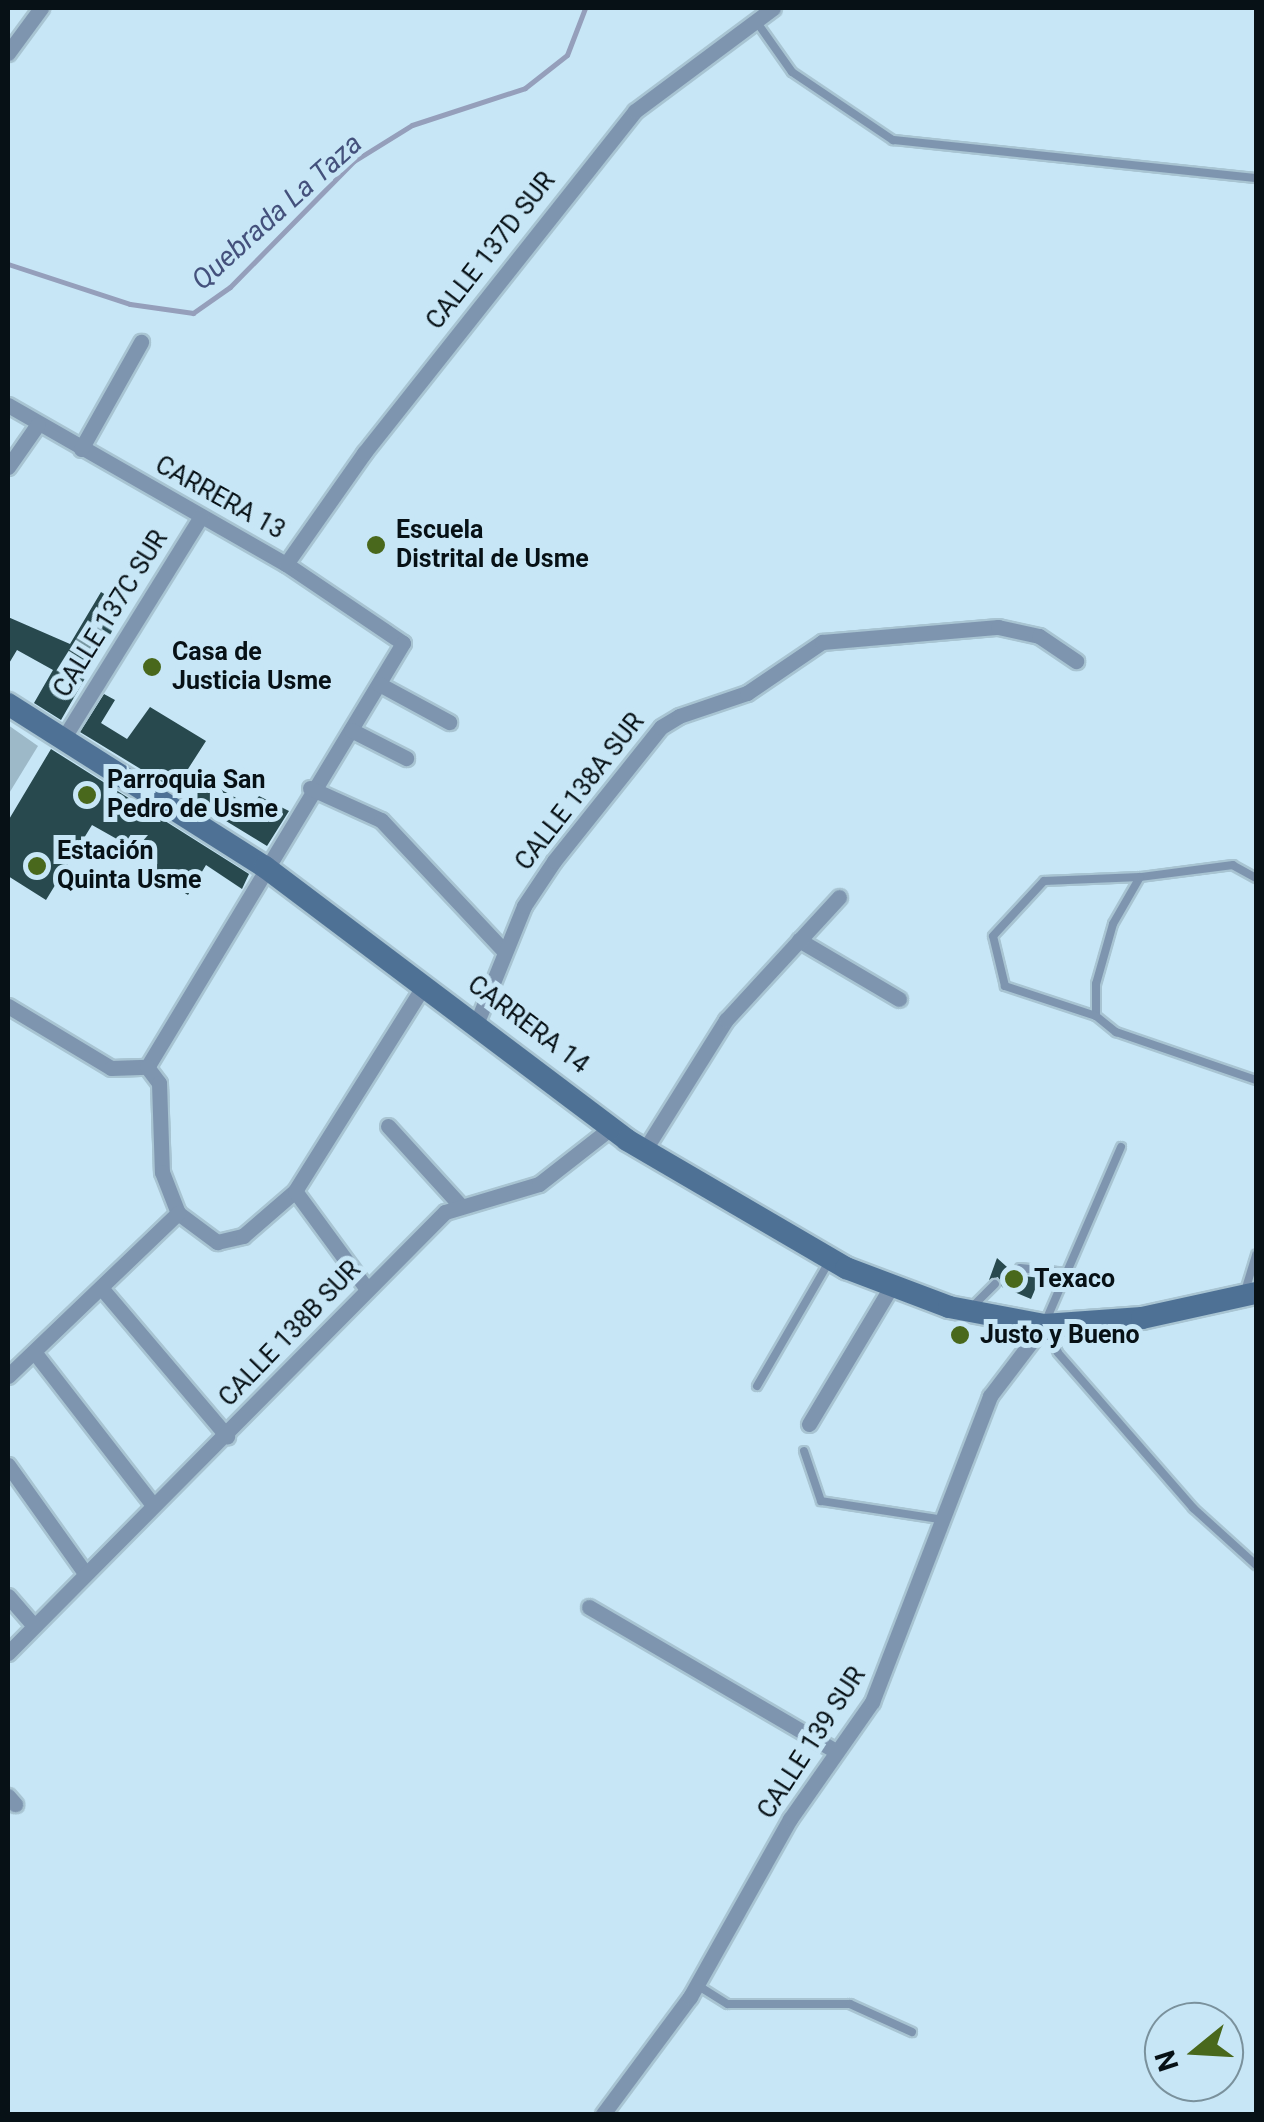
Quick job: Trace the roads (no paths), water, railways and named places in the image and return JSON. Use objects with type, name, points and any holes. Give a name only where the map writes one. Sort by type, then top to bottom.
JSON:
[{"type":"street","points":[[8,53],[41,8]]},
{"type":"street","name":"CALLE 137D SUR","points":[[286,564],[364,453],[635,111],[774,8]]},
{"type":"street","points":[[82,449],[141,342]]},
{"type":"street","name":"CARRERA 13","points":[[8,404],[286,564],[403,643],[380,684]]},
{"type":"street","points":[[8,467],[38,424]]},
{"type":"street","name":"CALLE 137C SUR","points":[[62,739],[201,516]]},
{"type":"street","name":"CALLE 138A SUR","points":[[477,1022],[504,951],[554,861],[660,727],[747,693],[804,650],[858,637],[998,627],[1038,636],[1076,661]]},
{"type":"street","points":[[147,1067],[310,788],[380,684],[449,722]]},
{"type":"street","name":"CARRERA 14","points":[[8,704],[265,867],[477,1022],[644,1151],[830,1260],[891,1287],[968,1311],[1044,1325],[1142,1318],[1250,1294]]},
{"type":"street","points":[[350,730],[406,758]]},
{"type":"street","points":[[310,788],[381,820],[504,951]]},
{"type":"street","points":[[644,1151],[726,1020],[839,897]]},
{"type":"street","points":[[799,940],[899,999]]},
{"type":"street","points":[[147,1067],[159,1083],[162,1172],[178,1213],[217,1242],[243,1236],[295,1191],[426,984]]},
{"type":"street","points":[[8,1006],[111,1068],[147,1067]]},
{"type":"street","points":[[388,1126],[460,1204]]},
{"type":"street","name":"CALLE 138B SUR","points":[[8,1653],[85,1572],[227,1436],[367,1290],[460,1204],[539,1184],[612,1127]]},
{"type":"street","points":[[295,1191],[367,1290]]},
{"type":"street","points":[[8,1376],[103,1290],[178,1213]]},
{"type":"street","points":[[809,1424],[891,1287]]},
{"type":"street","points":[[103,1290],[227,1436]]},
{"type":"street","name":"CALLE 139 SUR","points":[[603,2114],[697,1985],[898,1650],[939,1520],[990,1396],[1044,1325]]},
{"type":"street","points":[[34,1352],[154,1505]]},
{"type":"street","points":[[8,1465],[85,1572]]},
{"type":"street","points":[[8,1596],[34,1626]]},
{"type":"street","points":[[589,1606],[835,1751]]},
{"type":"lane","points":[[755,21],[792,72],[894,140],[1256,178]]},
{"type":"lane","points":[[1256,878],[1233,865],[1140,877],[1044,881],[994,936],[1005,986],[1096,1016],[1116,1032],[1256,1080]]},
{"type":"lane","points":[[1096,1016],[1096,984],[1113,924],[1140,877]]},
{"type":"lane","points":[[1121,1146],[1044,1325],[1058,1353],[1193,1508],[1256,1564]]},
{"type":"lane","points":[[1250,1294],[1256,1255]]},
{"type":"lane","points":[[756,1386],[830,1260]]},
{"type":"lane","points":[[1020,1268],[1067,1273]]},
{"type":"lane","points":[[968,1311],[994,1284]]},
{"type":"lane","points":[[804,1451],[821,1501],[939,1520]]},
{"type":"lane","points":[[697,1985],[728,2004],[850,2004],[912,2032]]},
{"type":"waterway","name":"Quebrada La Taza","points":[[8,264],[130,304],[193,313],[230,287],[354,161],[412,125],[525,88],[567,55],[585,8]]},
{"type":"place","name":"Escuela Distrital de Usme","points":[[376,545]]},
{"type":"place","name":"Casa de Justicia Usme","points":[[152,667]]},
{"type":"place","name":"Parroquia San Pedro de Usme","points":[[87,795]]},
{"type":"place","name":"Estación Quinta Usme","points":[[37,866]]},
{"type":"place","name":"Texaco","points":[[1014,1279]]},
{"type":"place","name":"Justo y Bueno","points":[[960,1335]]}]
